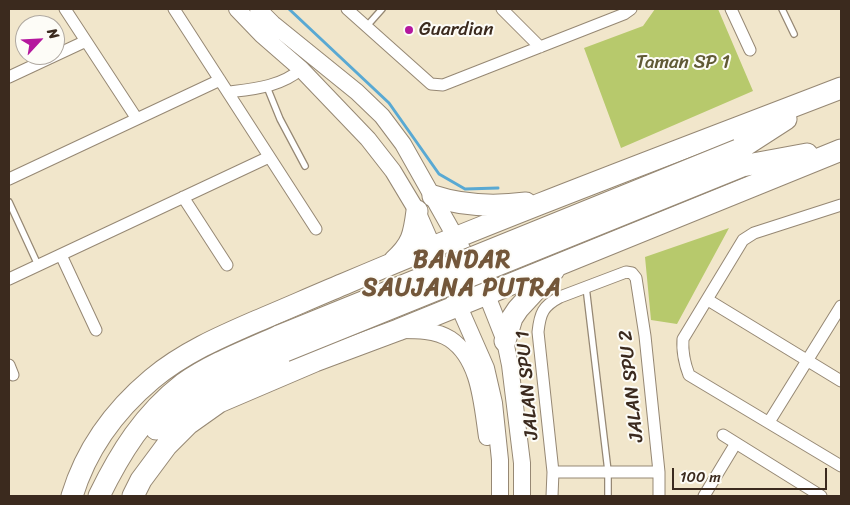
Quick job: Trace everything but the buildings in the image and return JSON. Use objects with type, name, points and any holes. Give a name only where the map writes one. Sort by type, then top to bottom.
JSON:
[{"type":"highway","points":[[99,496],[116,462],[136,432],[165,400],[184,384],[222,362],[282,344],[740,158],[835,90]]},
{"type":"highway","points":[[72,496],[88,457],[105,429],[120,410],[152,379],[187,354],[216,339],[392,263],[835,90]]},
{"type":"highway","points":[[740,158],[841,149]]},
{"type":"highway","points":[[133,496],[141,480],[167,445],[188,424],[219,402],[315,361],[398,330],[841,149]]},
{"type":"highway","points":[[433,196],[469,205],[510,205],[556,198]]},
{"type":"highway","points":[[392,263],[412,241],[417,211]]},
{"type":"highway","points":[[505,340],[512,318],[518,309],[561,263]]},
{"type":"highway","points":[[112,496],[122,472],[144,442],[168,416],[282,344]]},
{"type":"main road","points":[[237,9],[262,35],[301,69],[368,139],[393,171],[417,211],[486,368],[494,403],[499,450],[500,493]]},
{"type":"main road","points":[[258,9],[357,92],[382,116],[402,144],[456,238],[486,294],[505,340],[510,365],[522,463],[522,496]]},
{"type":"main road","points":[[398,330],[427,332],[449,338],[460,348],[470,363],[478,382],[492,474],[500,493]]},
{"type":"street","points":[[65,9],[137,119]]},
{"type":"street","points":[[174,9],[316,229]]},
{"type":"street","points":[[347,9],[431,84],[437,86],[444,85],[624,14],[631,9]]},
{"type":"street","points":[[502,9],[540,47]]},
{"type":"street","points":[[731,9],[750,50]]},
{"type":"street","points":[[9,77],[86,41]]},
{"type":"street","points":[[228,92],[267,87],[295,74],[301,69]]},
{"type":"street","points":[[9,179],[220,80]]},
{"type":"street","points":[[9,279],[269,157]]},
{"type":"street","points":[[184,197],[227,265]]},
{"type":"street","points":[[841,205],[749,236],[743,240],[683,339],[682,352],[685,365],[690,374],[841,466]]},
{"type":"street","points":[[61,255],[96,330]]},
{"type":"street","name":"JALAN SPU 1","points":[[552,496],[553,472],[538,332],[540,318],[543,310],[550,302],[626,272],[632,273]]},
{"type":"street","name":"JALAN SPU 2","points":[[632,273],[636,278],[645,336],[659,472],[659,496]]},
{"type":"street","points":[[708,300],[841,381]]},
{"type":"street","points":[[768,422],[841,306]]},
{"type":"street","points":[[723,435],[821,496]]},
{"type":"street","points":[[704,496],[736,443]]},
{"type":"street","points":[[553,472],[659,472]]},
{"type":"lane","points":[[366,27],[382,9]]},
{"type":"lane","points":[[782,9],[794,34]]},
{"type":"lane","points":[[267,87],[280,119],[305,166]]},
{"type":"lane","points":[[9,202],[38,266]]},
{"type":"lane","points":[[586,287],[608,471],[608,496]]},
{"type":"green space","name":"Taman SP 1","points":[[655,9],[718,9],[753,91],[621,148],[584,48],[643,26]]},
{"type":"green space","points":[[729,228],[677,324],[651,320],[645,257]]},
{"type":"waterway","points":[[289,9],[389,103],[439,174],[465,189],[498,188]]},
{"type":"place","name":"Guardian","points":[[409,30]]},
{"type":"district","name":"BANDAR SAUJANA PUTRA","points":[[462,275]]}]
